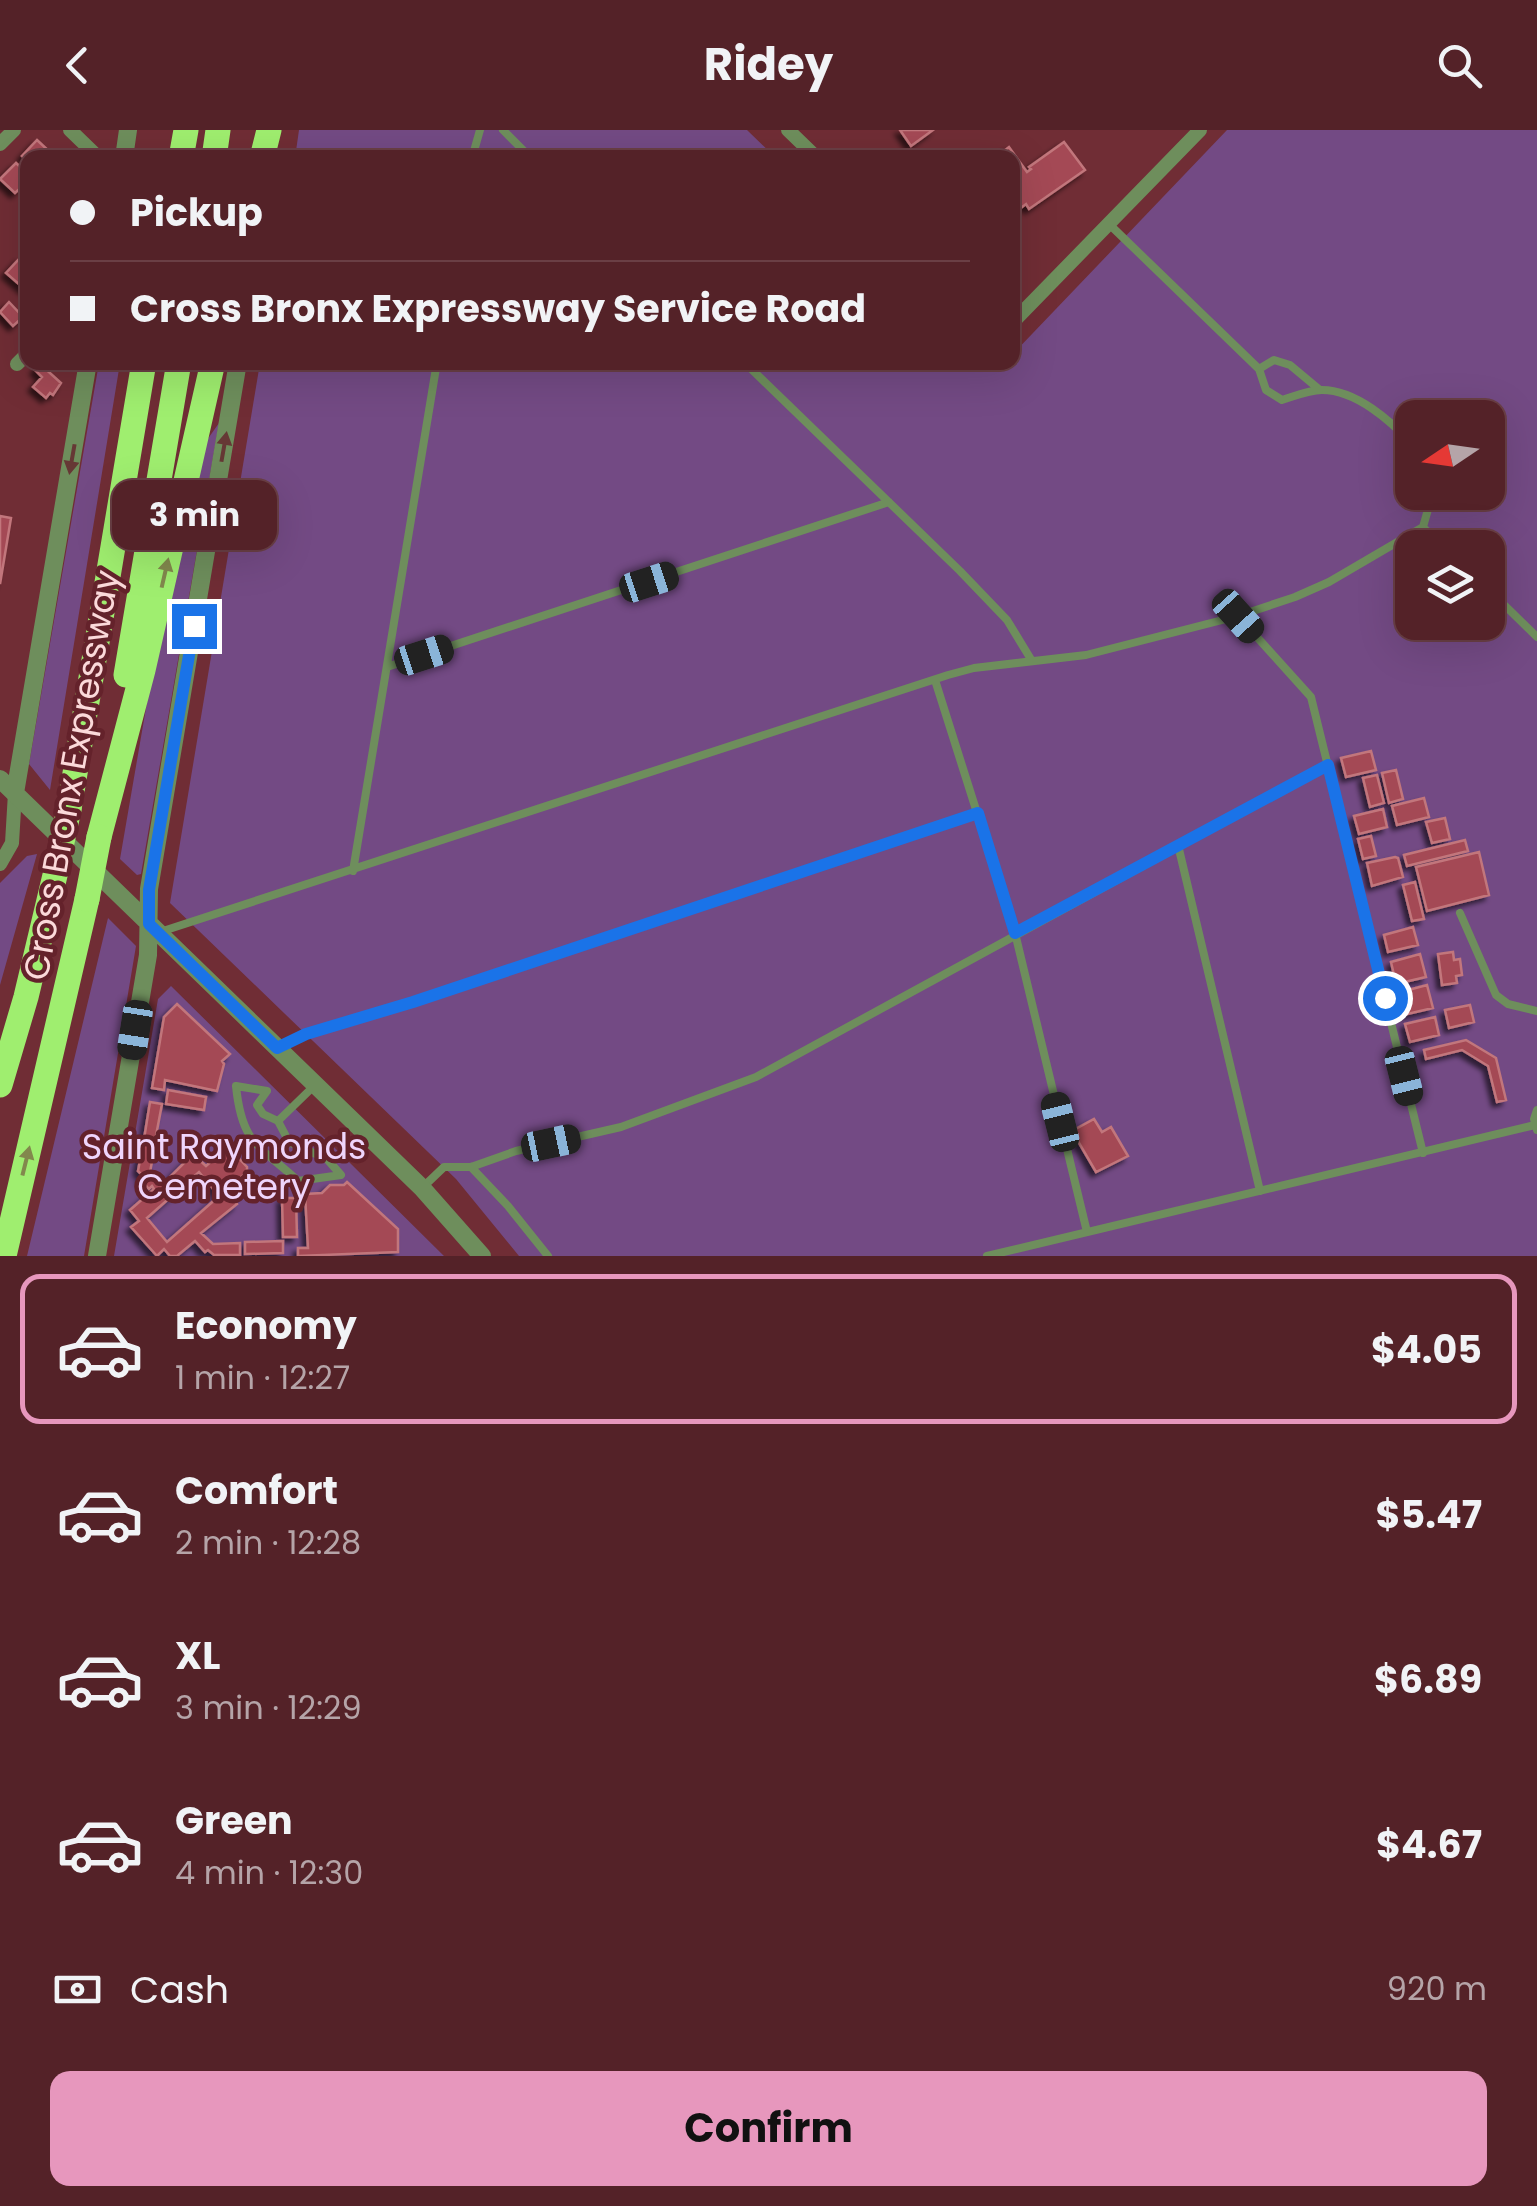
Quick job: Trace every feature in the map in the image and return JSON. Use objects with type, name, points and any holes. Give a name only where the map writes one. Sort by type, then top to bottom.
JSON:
[{"type":"highway","name":"Cross Bronx Expressway","points":[[2,1078],[69,808],[143,370]]},
{"type":"highway","name":"Cross Bronx Expressway","points":[[4,1256],[87,899],[178,370]]},
{"type":"highway","points":[[99,837],[143,670],[212,370]]},
{"type":"street","points":[[0,144],[14,130]]},
{"type":"street","points":[[70,130],[91,150]]},
{"type":"street","points":[[788,130],[808,150]]},
{"type":"street","points":[[1020,315],[1200,130]]},
{"type":"street","points":[[0,864],[12,843],[15,793],[87,370]]},
{"type":"street","points":[[97,1256],[154,928],[149,890],[237,370]]},
{"type":"street","points":[[0,779],[422,1188],[482,1256]]},
{"type":"lane","points":[[503,130],[524,150]]},
{"type":"lane","points":[[1109,224],[1259,369],[1266,390],[1282,400],[1320,390],[1340,392],[1371,408],[1395,429]]},
{"type":"lane","points":[[1259,369],[1274,360],[1290,365],[1320,390]]},
{"type":"lane","points":[[353,871],[437,370]]},
{"type":"lane","points":[[752,370],[1007,620],[1032,661]]},
{"type":"lane","points":[[386,667],[890,502]]},
{"type":"lane","points":[[154,928],[353,871],[974,668],[1086,655],[1238,616],[1329,582],[1423,527],[1427,510]]},
{"type":"lane","points":[[1423,527],[1426,530]]},
{"type":"lane","points":[[1505,606],[1537,637]]},
{"type":"lane","points":[[1238,616],[1312,697],[1424,1153]]},
{"type":"lane","points":[[936,680],[1015,933],[1087,1232]]},
{"type":"lane","points":[[422,1188],[444,1167],[471,1166],[516,1150],[621,1128],[756,1077],[1328,765]]},
{"type":"lane","points":[[277,1048],[306,1034],[413,1002],[978,813]]},
{"type":"lane","points":[[1178,845],[1260,1192]]},
{"type":"lane","points":[[1460,913],[1496,995],[1508,1004],[1537,1010]]},
{"type":"lane","points":[[236,1086],[267,1092],[258,1106],[263,1114],[278,1121],[289,1142],[296,1144],[327,1159],[341,1175],[298,1181],[258,1149],[238,1112],[236,1086]]},
{"type":"lane","points":[[278,1121],[316,1086]]},
{"type":"lane","points":[[987,1256],[1536,1127],[1537,1110]]},
{"type":"lane","points":[[278,1162],[296,1144]]},
{"type":"lane","points":[[471,1166],[548,1256]]},
{"type":"green space","points":[[299,130],[747,130],[768,150],[296,150]]},
{"type":"green space","name":"Saint Raymonds Cemetery","points":[[1227,130],[1537,130],[1537,1256],[519,1256],[456,1179],[170,903],[259,370],[1020,370],[1020,347]]},
{"type":"green space","points":[[98,370],[119,370],[50,790],[29,764]]},
{"type":"green space","points":[[219,423],[141,874],[137,875],[120,859],[156,650],[207,440]]},
{"type":"green space","points":[[37,854],[0,985],[0,883],[27,856]]},
{"type":"green space","points":[[108,918],[136,946],[84,1256],[27,1256]]},
{"type":"green space","name":"Saint Raymonds Cemetery","points":[[171,986],[444,1256],[114,1256],[158,999]]},
{"type":"building","points":[[900,130],[933,130],[911,146]]},
{"type":"building","points":[[37,140],[48,150],[28,150]]},
{"type":"building","points":[[1064,142],[1085,170],[1029,209],[1026,204],[1020,209],[1020,162],[1027,172]]},
{"type":"building","points":[[16,163],[20,167],[20,188],[15,193],[0,179]]},
{"type":"building","points":[[20,258],[20,285],[6,273]]},
{"type":"building","points":[[9,302],[20,314],[20,320],[13,326],[0,312]]},
{"type":"building","points":[[35,370],[47,370],[61,383],[46,398],[33,387],[42,377]]},
{"type":"building","points":[[0,516],[11,518],[0,584]]},
{"type":"building","points":[[1371,751],[1376,770],[1346,777],[1341,758]]},
{"type":"building","points":[[1396,770],[1403,799],[1389,803],[1382,773]]},
{"type":"building","points":[[1377,775],[1384,803],[1370,807],[1363,778]]},
{"type":"building","points":[[1424,798],[1429,817],[1397,825],[1392,806]]},
{"type":"building","points":[[1383,809],[1387,827],[1359,834],[1354,816]]},
{"type":"building","points":[[1445,818],[1450,839],[1432,843],[1426,822]]},
{"type":"building","points":[[1371,836],[1376,856],[1363,859],[1358,839]]},
{"type":"building","points":[[1465,840],[1468,851],[1407,866],[1404,855]]},
{"type":"building","points":[[1479,852],[1489,895],[1427,911],[1416,867]]},
{"type":"building","points":[[1395,857],[1403,877],[1372,886],[1367,863]]},
{"type":"building","points":[[1415,882],[1424,919],[1412,921],[1403,885]]},
{"type":"building","points":[[1413,927],[1418,945],[1388,952],[1384,935]]},
{"type":"building","points":[[1453,952],[1454,960],[1460,959],[1462,975],[1456,976],[1457,983],[1442,985],[1438,954]]},
{"type":"building","points":[[1420,954],[1426,977],[1396,984],[1391,962]]},
{"type":"building","points":[[1427,985],[1433,1008],[1403,1015],[1397,993]]},
{"type":"building","points":[[177,1004],[230,1054],[222,1061],[217,1091],[165,1080],[164,1090],[152,1088],[164,1017]]},
{"type":"building","points":[[1470,1005],[1474,1022],[1449,1028],[1445,1010]]},
{"type":"building","points":[[1435,1017],[1439,1035],[1410,1042],[1405,1024]]},
{"type":"building","points":[[1466,1040],[1496,1058],[1506,1100],[1497,1102],[1488,1066],[1462,1050],[1426,1059],[1424,1050]]},
{"type":"building","points":[[168,1090],[206,1097],[204,1110],[166,1104]]},
{"type":"building","points":[[150,1102],[162,1104],[155,1141],[144,1139]]},
{"type":"building","points":[[1094,1119],[1102,1132],[1111,1127],[1128,1156],[1096,1172],[1072,1131]]},
{"type":"building","points":[[143,1144],[155,1146],[150,1172],[162,1185],[193,1154],[206,1166],[226,1148],[230,1149],[247,1167],[247,1172],[227,1189],[237,1204],[201,1233],[213,1244],[240,1243],[240,1255],[214,1255],[195,1241],[177,1256],[170,1256],[164,1249],[157,1256],[131,1227],[139,1221],[130,1210],[154,1189],[141,1180],[144,1177],[138,1171]],"holes":[[[199,1172],[219,1196],[167,1242],[147,1218]]]},
{"type":"building","points":[[347,1182],[398,1229],[398,1252],[298,1256],[298,1248],[308,1248],[305,1194],[322,1193],[330,1185]]},
{"type":"building","points":[[282,1198],[296,1198],[297,1237],[283,1237]]},
{"type":"building","points":[[283,1241],[283,1253],[245,1254],[245,1242]]},
{"type":"route","points":[[194,626],[149,890],[149,924],[277,1048],[306,1034],[413,1002],[978,813],[1015,933],[1328,765],[1385,998]]}]
